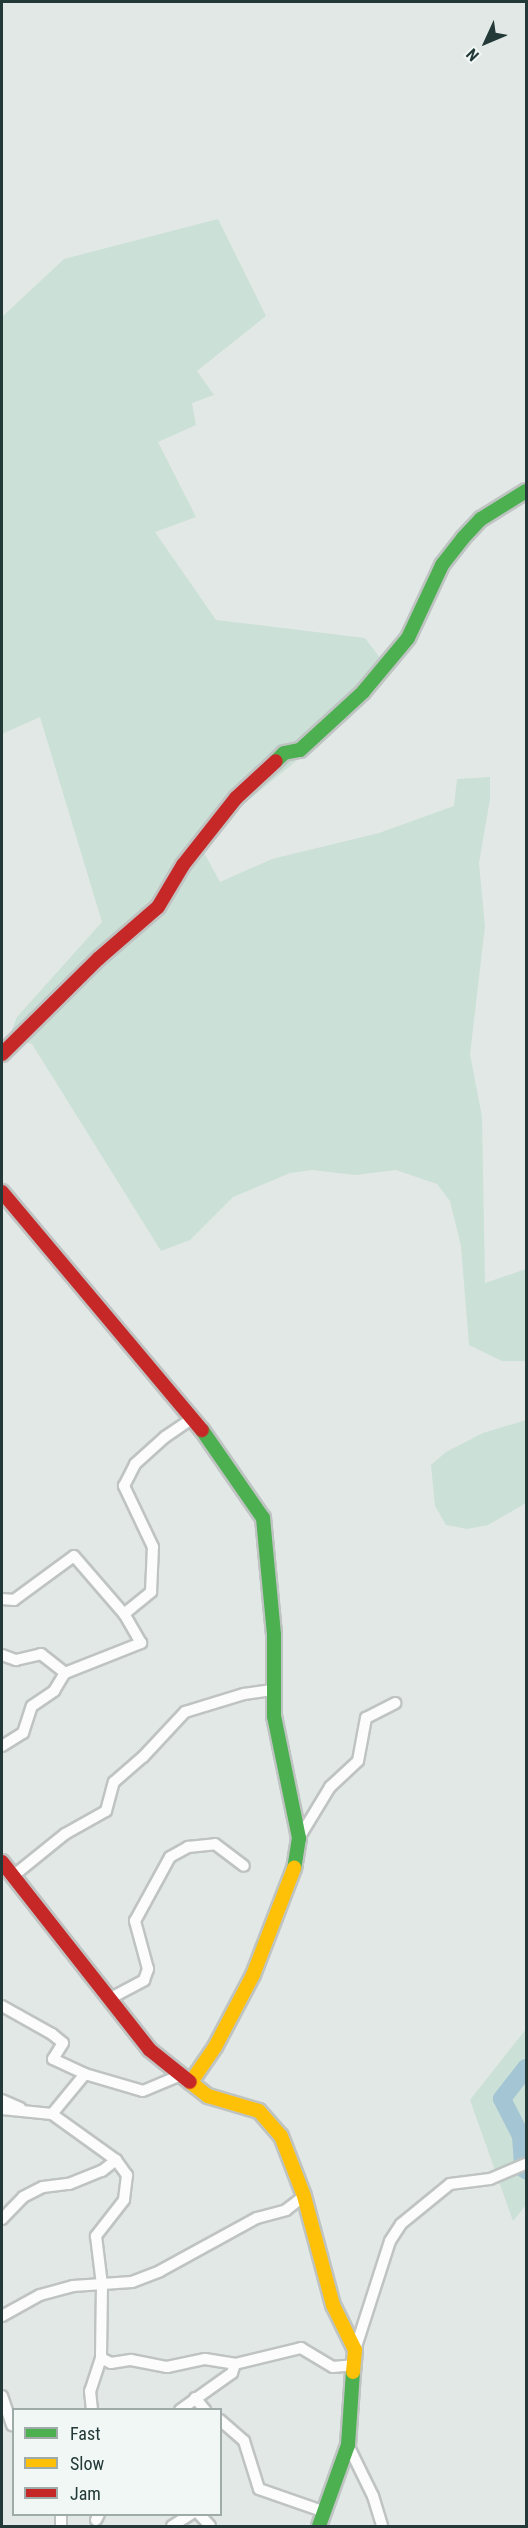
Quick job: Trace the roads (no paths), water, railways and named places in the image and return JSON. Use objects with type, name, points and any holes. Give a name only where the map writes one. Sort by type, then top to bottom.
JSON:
[{"type":"street","points":[[2,1054],[98,959],[158,907],[183,866],[236,798],[284,753],[300,750],[363,692],[408,638],[442,564],[462,538],[481,519],[526,491]]},
{"type":"street","points":[[2,1192],[59,1255],[190,1420],[206,1435],[263,1518],[274,1635],[274,1690],[287,1794],[300,1838]]},
{"type":"street","points":[[124,1614],[151,1592],[153,1547],[124,1486],[135,1464],[165,1437],[190,1420]]},
{"type":"street","points":[[2,1599],[14,1600],[74,1556],[124,1614],[141,1643],[65,1673],[54,1691],[32,1706],[23,1733],[2,1746]]},
{"type":"street","points":[[2,1655],[16,1660],[41,1654],[65,1673]]},
{"type":"street","points":[[13,1876],[65,1834],[106,1811],[114,1782],[143,1757],[185,1712],[244,1694],[274,1690]]},
{"type":"street","points":[[2,2006],[52,2034],[63,2043],[53,2059],[85,2074],[143,2091],[186,2079],[215,2047],[253,1975],[294,1871],[300,1838],[330,1786],[358,1761],[366,1718],[394,1703]]},
{"type":"street","points":[[109,1999],[144,1980],[148,1969],[135,1921],[170,1857],[188,1846],[215,1844],[244,1866]]},
{"type":"street","points":[[2,1862],[150,2050],[208,2096],[259,2111],[281,2136],[304,2196],[333,2305],[356,2350]]},
{"type":"street","points":[[52,2114],[85,2074]]},
{"type":"street","points":[[2,2100],[31,2113]]},
{"type":"street","points":[[2,2109],[52,2114],[116,2160],[126,2175],[124,2200],[96,2236],[102,2285],[100,2358],[90,2391],[92,2408]]},
{"type":"street","points":[[2,2219],[23,2197],[42,2187],[69,2184],[102,2171],[116,2160]]},
{"type":"street","points":[[319,2526],[348,2445],[356,2350],[390,2241],[401,2224],[450,2184],[490,2179],[526,2164]]},
{"type":"street","points":[[2,2316],[40,2295],[73,2286],[132,2282],[160,2271],[257,2218],[286,2210],[304,2196]]},
{"type":"street","points":[[100,2358],[167,2367],[205,2360],[235,2364],[301,2348],[333,2367],[355,2365]]},
{"type":"street","points":[[181,2408],[232,2373],[235,2364]]},
{"type":"street","points":[[2,2396],[12,2425]]},
{"type":"street","points":[[195,2398],[205,2408]]},
{"type":"street","points":[[222,2422],[244,2441],[259,2489],[325,2512]]},
{"type":"street","points":[[348,2445],[373,2496],[382,2526]]},
{"type":"street","points":[[172,2526],[188,2516]]},
{"type":"waterway","points":[[526,2068],[502,2099],[521,2136],[523,2168],[526,2170]]}]
